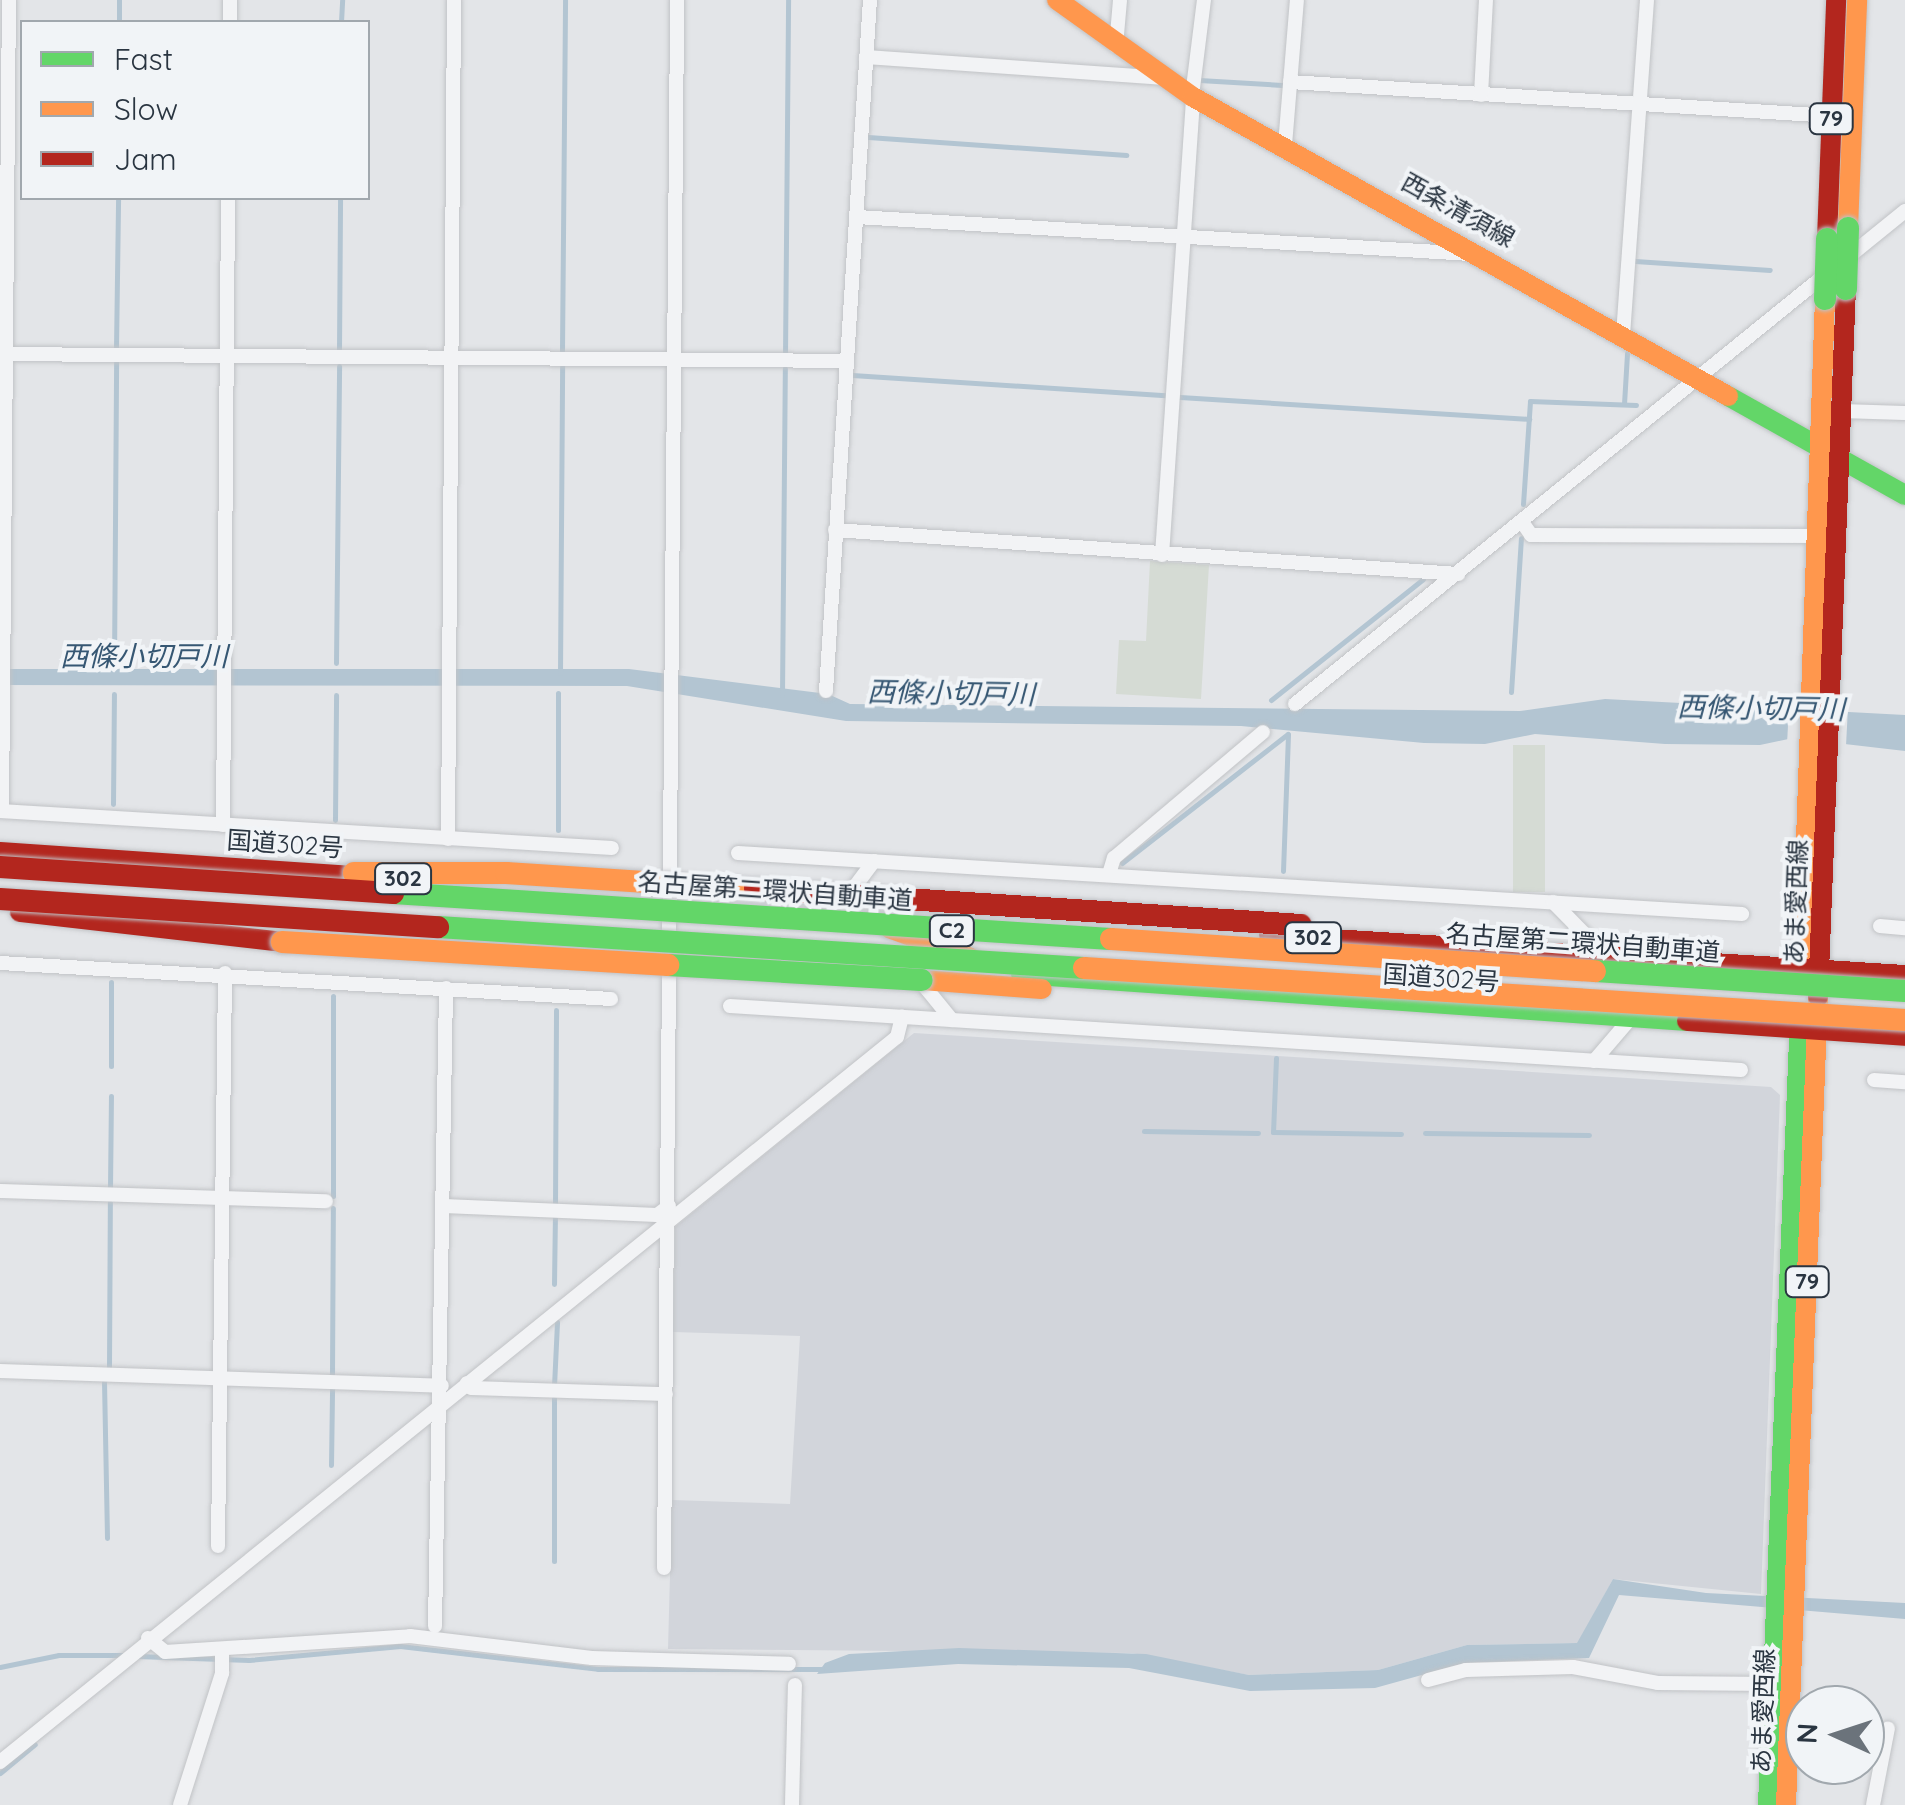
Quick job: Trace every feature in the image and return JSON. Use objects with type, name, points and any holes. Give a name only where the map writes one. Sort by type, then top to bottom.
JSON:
[{"type":"main road","name":"西条清須線","points":[[1057,0],[1116,46],[1193,96],[1624,334],[1905,495]]},
{"type":"main road","name":"あま愛西線","points":[[1836,0],[1832,116],[1838,233]]},
{"type":"main road","name":"あま愛西線","points":[[1786,1805],[1785,1604],[1838,233],[1857,0]]},
{"type":"main road","name":"あま愛西線","points":[[1821,708],[1817,536],[1830,452],[1841,411],[1836,294]]},
{"type":"main road","name":"国道302号","points":[[0,852],[805,908],[1905,976]]},
{"type":"main road","name":"名古屋第二環状自動車道","points":[[0,868],[1905,991]]},
{"type":"main road","points":[[82,873],[506,873],[1300,925],[1496,950]]},
{"type":"main road","name":"C2","points":[[0,899],[1905,1020]]},
{"type":"main road","name":"国道302号","points":[[805,908],[871,922],[990,965],[1057,980],[1905,1036]]},
{"type":"main road","points":[[0,910],[282,942],[1284,1007],[1493,1009]]},
{"type":"main road","name":"あま愛西線","points":[[1768,1805],[1773,1684],[1785,1604]]},
{"type":"street","points":[[9,0],[1,811],[612,848]]},
{"type":"street","points":[[448,839],[454,0]]},
{"type":"street","points":[[664,1568],[678,0]]},
{"type":"street","points":[[826,690],[870,0]]},
{"type":"street","points":[[1116,46],[1120,0]]},
{"type":"street","points":[[1162,555],[1193,96],[1204,0]]},
{"type":"street","points":[[1285,145],[1297,0]]},
{"type":"street","points":[[1481,94],[1486,0]]},
{"type":"street","points":[[1624,334],[1647,0]]},
{"type":"street","points":[[866,57],[1166,78]]},
{"type":"street","points":[[1290,82],[1832,116]]},
{"type":"street","points":[[223,825],[228,200]]},
{"type":"street","points":[[1295,704],[1905,212]]},
{"type":"street","points":[[857,216],[1185,240],[1479,254]]},
{"type":"street","points":[[3,354],[848,361]]},
{"type":"street","points":[[1841,411],[1905,414]]},
{"type":"street","points":[[1522,522],[1531,535],[1817,536]]},
{"type":"street","points":[[835,530],[1458,574]]},
{"type":"street","points":[[1110,874],[1114,858],[1263,732]]},
{"type":"street","points":[[452,883],[482,841]]},
{"type":"street","points":[[738,853],[1742,914]]},
{"type":"street","points":[[837,910],[874,860]]},
{"type":"street","points":[[1553,902],[1608,958]]},
{"type":"street","points":[[871,922],[952,1020]]},
{"type":"street","points":[[1880,926],[1905,928]]},
{"type":"street","points":[[0,964],[225,973],[610,998]]},
{"type":"street","points":[[218,1546],[225,973]]},
{"type":"street","points":[[435,1626],[442,1404],[446,988]]},
{"type":"street","points":[[730,1006],[1741,1070]]},
{"type":"street","points":[[0,1762],[116,1662],[897,1037],[902,1017]]},
{"type":"street","points":[[1594,1061],[1631,1018]]},
{"type":"street","points":[[1874,1080],[1905,1082]]},
{"type":"street","points":[[0,1190],[326,1201]]},
{"type":"street","points":[[444,1206],[657,1215],[669,1206]]},
{"type":"street","points":[[0,1371],[442,1386]]},
{"type":"street","points":[[467,1383],[472,1388],[666,1394]]},
{"type":"street","points":[[148,1638],[165,1652],[222,1658],[410,1636],[592,1658],[790,1664]]},
{"type":"street","points":[[180,1805],[222,1658]]},
{"type":"street","points":[[1428,1680],[1466,1670],[1538,1667],[1584,1668],[1658,1683],[1773,1684]]},
{"type":"street","points":[[792,1805],[794,1684]]},
{"type":"street","points":[[1873,1805],[1888,1728]]},
{"type":"shaded area","points":[[1150,561],[1209,565],[1201,699],[1116,694],[1119,640],[1146,641]]},
{"type":"shaded area","points":[[1513,745],[1545,745],[1545,892],[1513,892]]},
{"type":"shaded area","points":[[914,1033],[1771,1087],[1780,1095],[1761,1594],[1613,1579],[1578,1643],[1467,1645],[1378,1670],[1249,1675],[1132,1653],[668,1649],[672,1500],[790,1504],[800,1336],[673,1332],[675,1227]]},
{"type":"water","name":"西條小切戸川","points":[[0,669],[629,669],[828,694],[850,704],[1520,711],[1605,699],[1905,715],[1905,751],[1793,738],[1760,745],[1665,744],[1535,734],[1485,744],[1424,743],[1241,726],[846,721],[627,686],[0,685]]},
{"type":"water","points":[[1613,1579],[1706,1593],[1905,1603],[1905,1619],[1619,1595],[1589,1658],[1465,1663],[1375,1688],[1250,1691],[1129,1668],[958,1664],[817,1674],[825,1663],[849,1654],[959,1648],[1146,1654],[1249,1675],[1378,1670],[1467,1645],[1577,1643]]},
{"type":"pier","points":[[1789,706],[1848,709],[1846,746],[1787,743]]},
{"type":"waterway","points":[[119,0],[119,20]]},
{"type":"waterway","points":[[341,20],[342,0]]},
{"type":"waterway","points":[[562,351],[565,0]]},
{"type":"waterway","points":[[785,356],[788,0]]},
{"type":"waterway","points":[[1199,80],[1282,85]]},
{"type":"waterway","points":[[868,137],[1126,155]]},
{"type":"waterway","points":[[116,349],[118,200]]},
{"type":"waterway","points":[[339,351],[340,200]]},
{"type":"waterway","points":[[1635,261],[1770,270]]},
{"type":"waterway","points":[[1624,404],[1627,353]]},
{"type":"waterway","name":"西條小切戸川","points":[[114,667],[116,362]]},
{"type":"waterway","points":[[336,663],[339,366]]},
{"type":"waterway","points":[[560,673],[562,366]]},
{"type":"waterway","points":[[782,695],[785,368]]},
{"type":"waterway","points":[[852,375],[1165,395]]},
{"type":"waterway","points":[[1180,397],[1529,419]]},
{"type":"waterway","points":[[1523,504],[1530,401],[1636,405]]},
{"type":"waterway","points":[[1511,692],[1521,538]]},
{"type":"waterway","points":[[1271,700],[1423,579]]},
{"type":"waterway","points":[[558,693],[558,830]]},
{"type":"waterway","points":[[113,804],[114,694]]},
{"type":"waterway","points":[[335,820],[336,695]]},
{"type":"waterway","points":[[1122,863],[1288,734]]},
{"type":"waterway","points":[[1283,871],[1288,734]]},
{"type":"waterway","points":[[111,982],[111,1066]]},
{"type":"waterway","points":[[333,996],[333,1196]]},
{"type":"waterway","points":[[555,1206],[556,1010]]},
{"type":"waterway","points":[[1276,1058],[1273,1132],[1401,1134]]},
{"type":"waterway","points":[[110,1189],[111,1096]]},
{"type":"waterway","points":[[1144,1131],[1258,1133]]},
{"type":"waterway","points":[[1425,1133],[1589,1135]]},
{"type":"waterway","points":[[109,1368],[110,1202]]},
{"type":"waterway","points":[[332,1376],[333,1208]]},
{"type":"waterway","points":[[554,1284],[555,1215]]},
{"type":"waterway","points":[[554,1386],[557,1322]]},
{"type":"waterway","points":[[104,1381],[107,1538]]},
{"type":"waterway","points":[[331,1465],[332,1389]]},
{"type":"waterway","points":[[554,1398],[554,1561]]},
{"type":"waterway","points":[[137,1656],[249,1660],[400,1646],[598,1669],[822,1669]]},
{"type":"waterway","points":[[0,1667],[59,1655],[126,1655]]},
{"type":"waterway","points":[[0,1773],[35,1744]]},
{"type":"traffic: fast","points":[[1846,289],[1848,228]]},
{"type":"traffic: fast","points":[[1825,299],[1827,239]]},
{"type":"traffic: fast","points":[[1728,396],[1905,495]]},
{"type":"traffic: fast","points":[[393,893],[1111,939]]},
{"type":"traffic: fast","points":[[438,927],[1084,968]]},
{"type":"traffic: fast","points":[[668,965],[922,980]]},
{"type":"traffic: fast","points":[[1595,971],[1905,991]]},
{"type":"traffic: fast","points":[[1021,974],[1687,1021]]},
{"type":"traffic: fast","points":[[1768,1805],[1800,1014]]},
{"type":"traffic: slow","points":[[1057,0],[1193,97],[1728,396]]},
{"type":"traffic: slow","points":[[1848,228],[1857,0]]},
{"type":"traffic: slow","points":[[1801,982],[1825,299]]},
{"type":"traffic: slow","points":[[354,873],[506,873],[755,889]]},
{"type":"traffic: slow","points":[[889,928],[971,958]]},
{"type":"traffic: slow","points":[[1111,939],[1595,971]]},
{"type":"traffic: slow","points":[[282,942],[668,965]]},
{"type":"traffic: slow","points":[[1084,968],[1905,1020]]},
{"type":"traffic: slow","points":[[922,980],[1042,989]]},
{"type":"traffic: slow","points":[[1786,1805],[1818,997]]},
{"type":"traffic: jam","points":[[1827,239],[1836,0]]},
{"type":"traffic: jam","points":[[1818,997],[1846,289]]},
{"type":"traffic: jam","points":[[0,852],[378,878]]},
{"type":"traffic: jam","points":[[0,867],[393,893]]},
{"type":"traffic: jam","points":[[755,889],[1301,925]]},
{"type":"traffic: jam","points":[[0,899],[438,927]]},
{"type":"traffic: jam","points":[[20,912],[282,942]]},
{"type":"traffic: jam","points":[[1269,935],[1905,975]]},
{"type":"traffic: jam","points":[[1687,1021],[1905,1036]]}]
